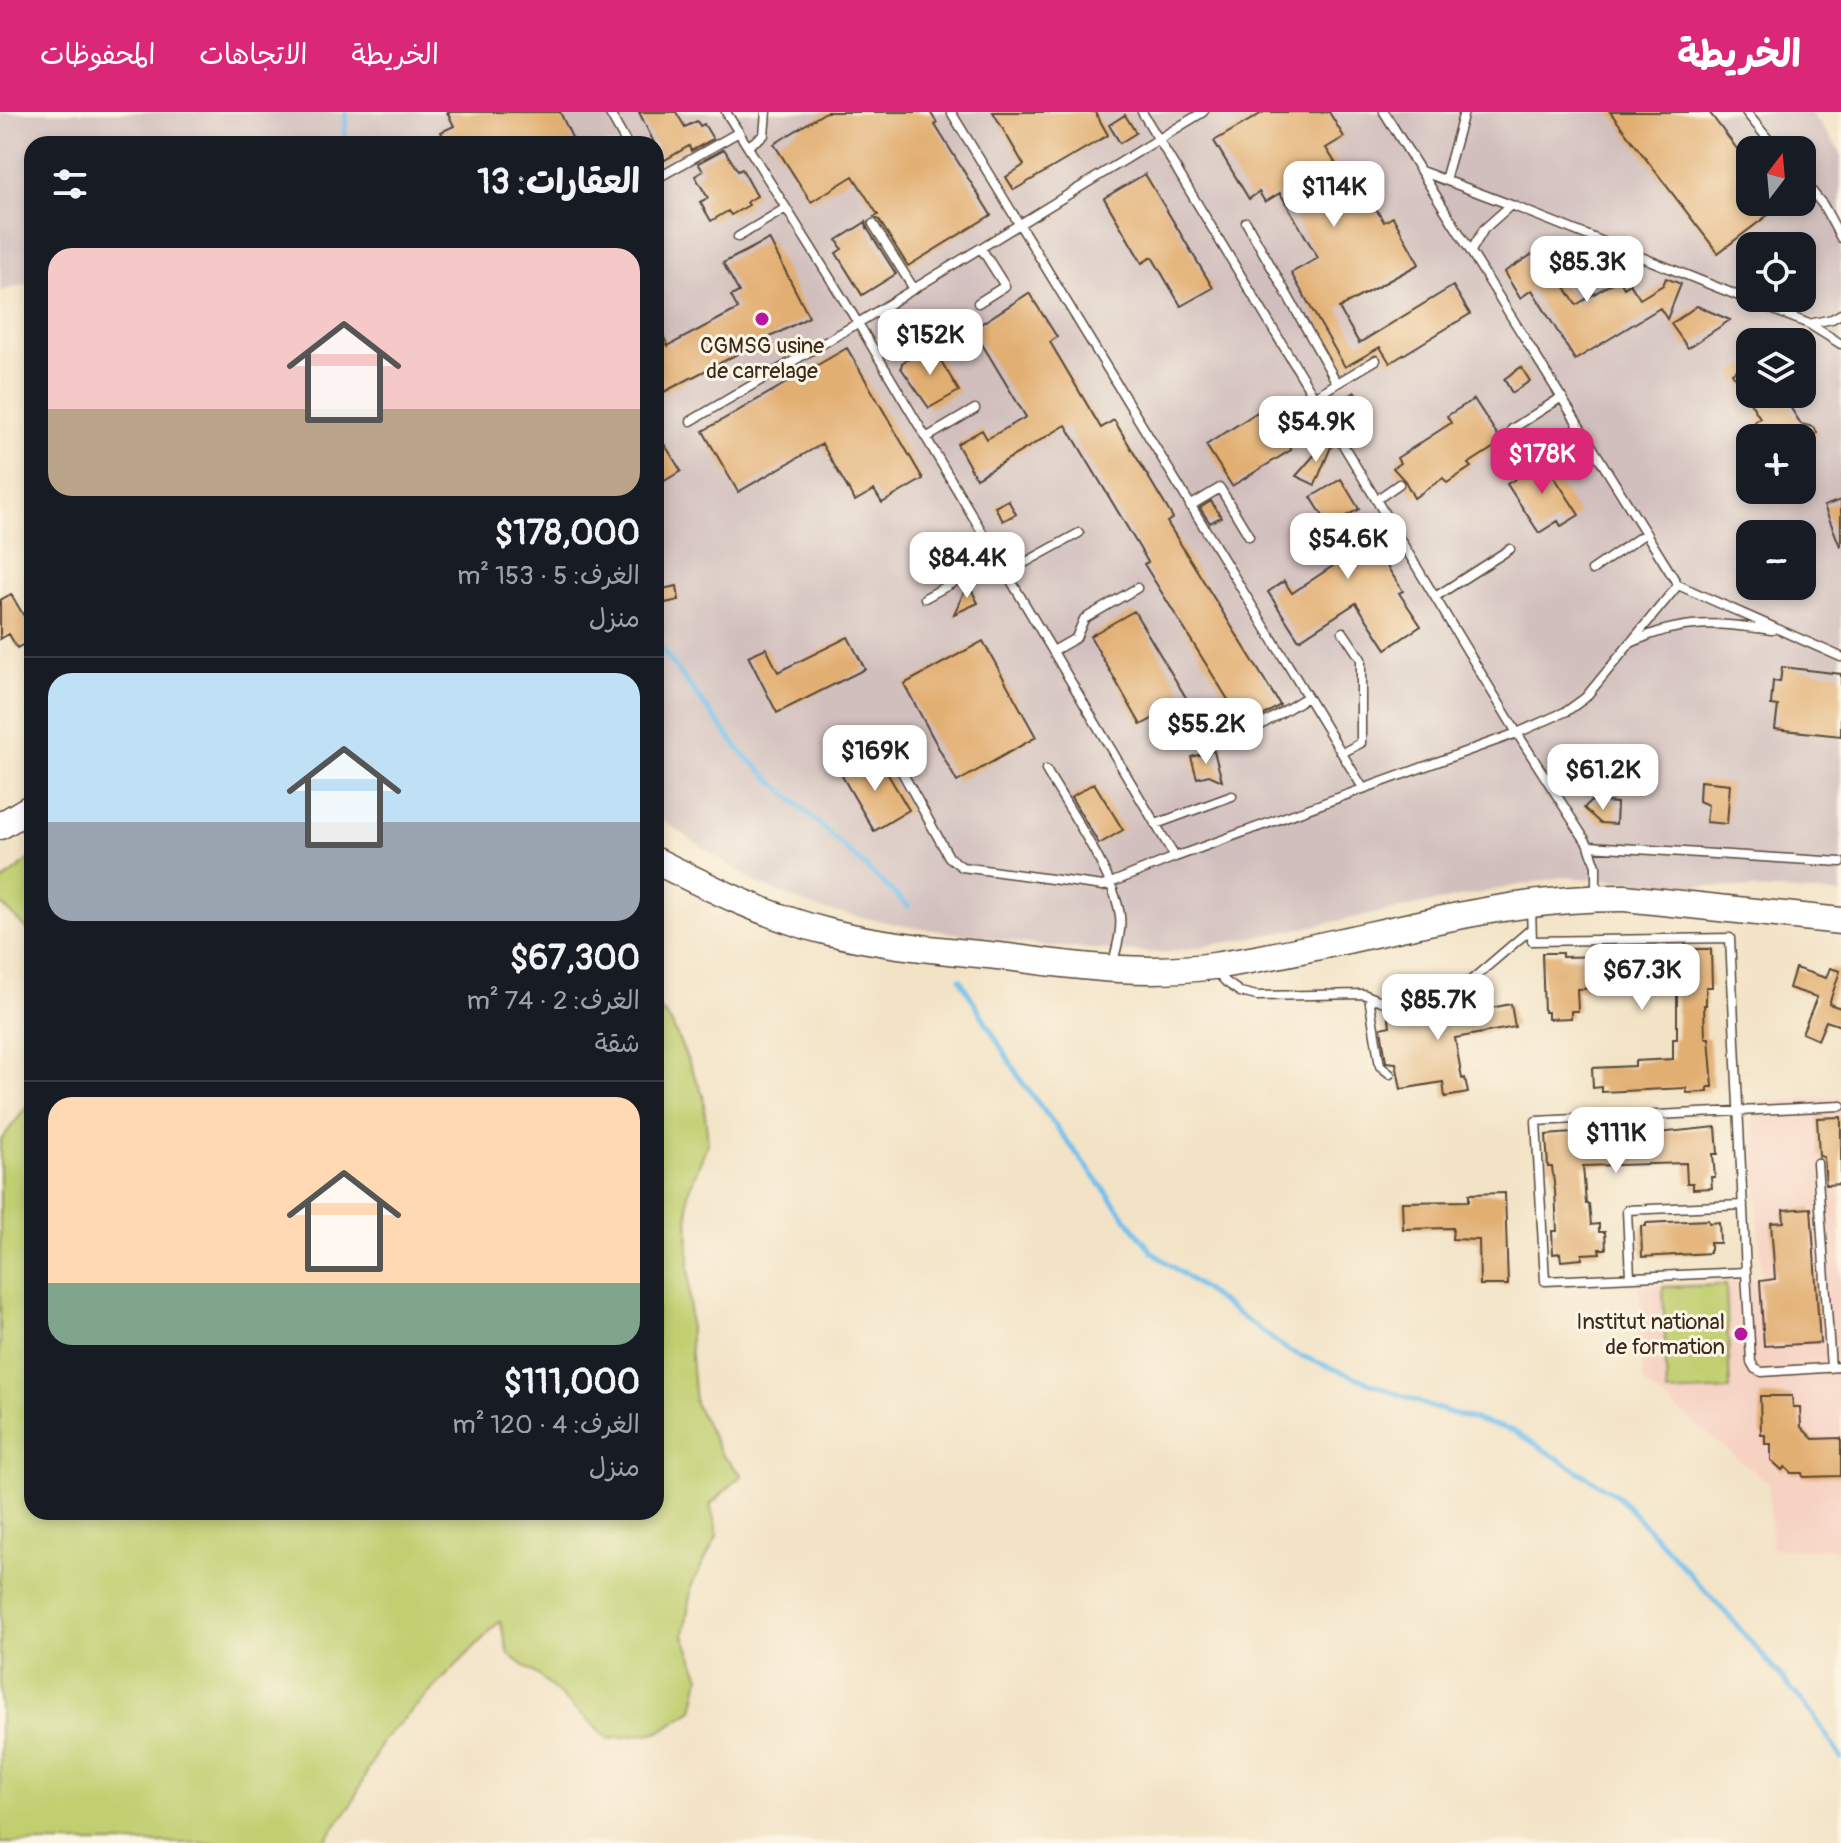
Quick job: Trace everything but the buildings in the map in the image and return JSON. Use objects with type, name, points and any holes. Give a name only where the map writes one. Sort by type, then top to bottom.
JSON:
[{"type":"main road","points":[[664,865],[725,896],[830,933],[1111,970],[1212,966],[1531,902],[1625,898],[1841,921]]},
{"type":"lane","points":[[609,112],[622,136]]},
{"type":"lane","points":[[726,112],[858,323],[1175,857]]},
{"type":"lane","points":[[748,146],[764,135],[766,112]]},
{"type":"lane","points":[[951,112],[1363,788]]},
{"type":"lane","points":[[1142,112],[1517,733],[1589,846],[1596,866],[1596,898]]},
{"type":"lane","points":[[691,421],[878,311],[1203,112]]},
{"type":"lane","points":[[1384,112],[1678,585],[1841,657]]},
{"type":"lane","points":[[1445,180],[1464,112]]},
{"type":"lane","points":[[1746,112],[1766,136]]},
{"type":"lane","points":[[664,174],[739,132]]},
{"type":"lane","points":[[1421,171],[1809,324],[1841,344]]},
{"type":"lane","points":[[1816,196],[1841,238]]},
{"type":"lane","points":[[1471,251],[1484,229],[1511,205]]},
{"type":"lane","points":[[738,237],[786,208]]},
{"type":"lane","points":[[1246,222],[1337,383]]},
{"type":"lane","points":[[873,224],[914,289]]},
{"type":"lane","points":[[978,303],[1005,286],[981,248]]},
{"type":"lane","points":[[878,311],[901,349]]},
{"type":"lane","points":[[1809,324],[1841,314]]},
{"type":"lane","points":[[1314,397],[1376,360]]},
{"type":"lane","points":[[1512,429],[1562,397]]},
{"type":"lane","points":[[926,438],[975,409]]},
{"type":"lane","points":[[1376,500],[1399,484]]},
{"type":"lane","points":[[1190,506],[1220,488],[1249,536]]},
{"type":"lane","points":[[1006,573],[1079,533]]},
{"type":"lane","points":[[1592,570],[1646,533]]},
{"type":"lane","points":[[1435,597],[1510,549]]},
{"type":"lane","points":[[925,598],[998,558]]},
{"type":"lane","points":[[897,763],[949,857],[962,867],[1103,886],[1517,733],[1567,711],[1585,698],[1678,585]]},
{"type":"lane","points":[[1053,651],[1076,638],[1084,619],[1137,588]]},
{"type":"lane","points":[[1631,642],[1657,630],[1701,623],[1784,632]]},
{"type":"lane","points":[[1342,753],[1361,743],[1361,659],[1343,632]]},
{"type":"lane","points":[[1238,739],[1307,697]]},
{"type":"lane","points":[[1046,770],[1111,883],[1120,917],[1118,946],[1111,970]]},
{"type":"lane","points":[[1156,824],[1232,796]]},
{"type":"lane","points":[[1589,846],[1841,862]]},
{"type":"lane","points":[[1531,902],[1532,941],[1730,938]]},
{"type":"lane","points":[[1729,908],[1751,1362],[1755,1369],[1762,1372],[1836,1368],[1817,1163]]},
{"type":"lane","points":[[1212,966],[1240,992],[1257,996],[1363,994],[1384,1002],[1469,982],[1531,929]]},
{"type":"lane","points":[[1369,997],[1380,1066],[1390,1074]]},
{"type":"lane","points":[[1746,1272],[1545,1281],[1536,1121],[1841,1106]]},
{"type":"lane","points":[[1630,1277],[1627,1210],[1743,1205]]},
{"type":"shaded area","points":[[0,112],[1810,112],[1841,152],[1841,894],[1561,877],[1162,953],[1044,946],[906,926],[819,909],[756,883],[664,821],[664,136],[24,136],[24,285],[0,291]]},
{"type":"shaded area","name":"Institut national de formation","points":[[1841,1097],[1841,1549],[1772,1549],[1768,1483],[1643,1382],[1640,1286],[1762,1280],[1752,1102]]},
{"type":"green space","points":[[24,864],[24,926],[0,903],[0,883]]},
{"type":"green space","points":[[664,1014],[671,1022],[703,1095],[708,1142],[688,1193],[690,1345],[695,1403],[722,1455],[742,1475],[710,1505],[718,1535],[692,1584],[684,1635],[700,1677],[693,1710],[659,1732],[609,1739],[539,1676],[509,1655],[500,1621],[382,1741],[350,1807],[323,1843],[0,1843],[0,1141],[24,1110],[24,1520],[664,1520]]},
{"type":"green space","points":[[1726,1285],[1730,1390],[1667,1393],[1663,1287]]},
{"type":"waterway","points":[[344,136],[346,112]]},
{"type":"waterway","points":[[664,652],[741,752],[908,906]]},
{"type":"waterway","points":[[960,979],[1022,1082],[1152,1252],[1289,1351],[1431,1407],[1514,1431],[1618,1496],[1734,1622],[1812,1713],[1841,1758]]},
{"type":"place","name":"CGMSG usine de carrelage","points":[[762,319]]},
{"type":"place","name":"Institut national de formation","points":[[1741,1334]]}]
